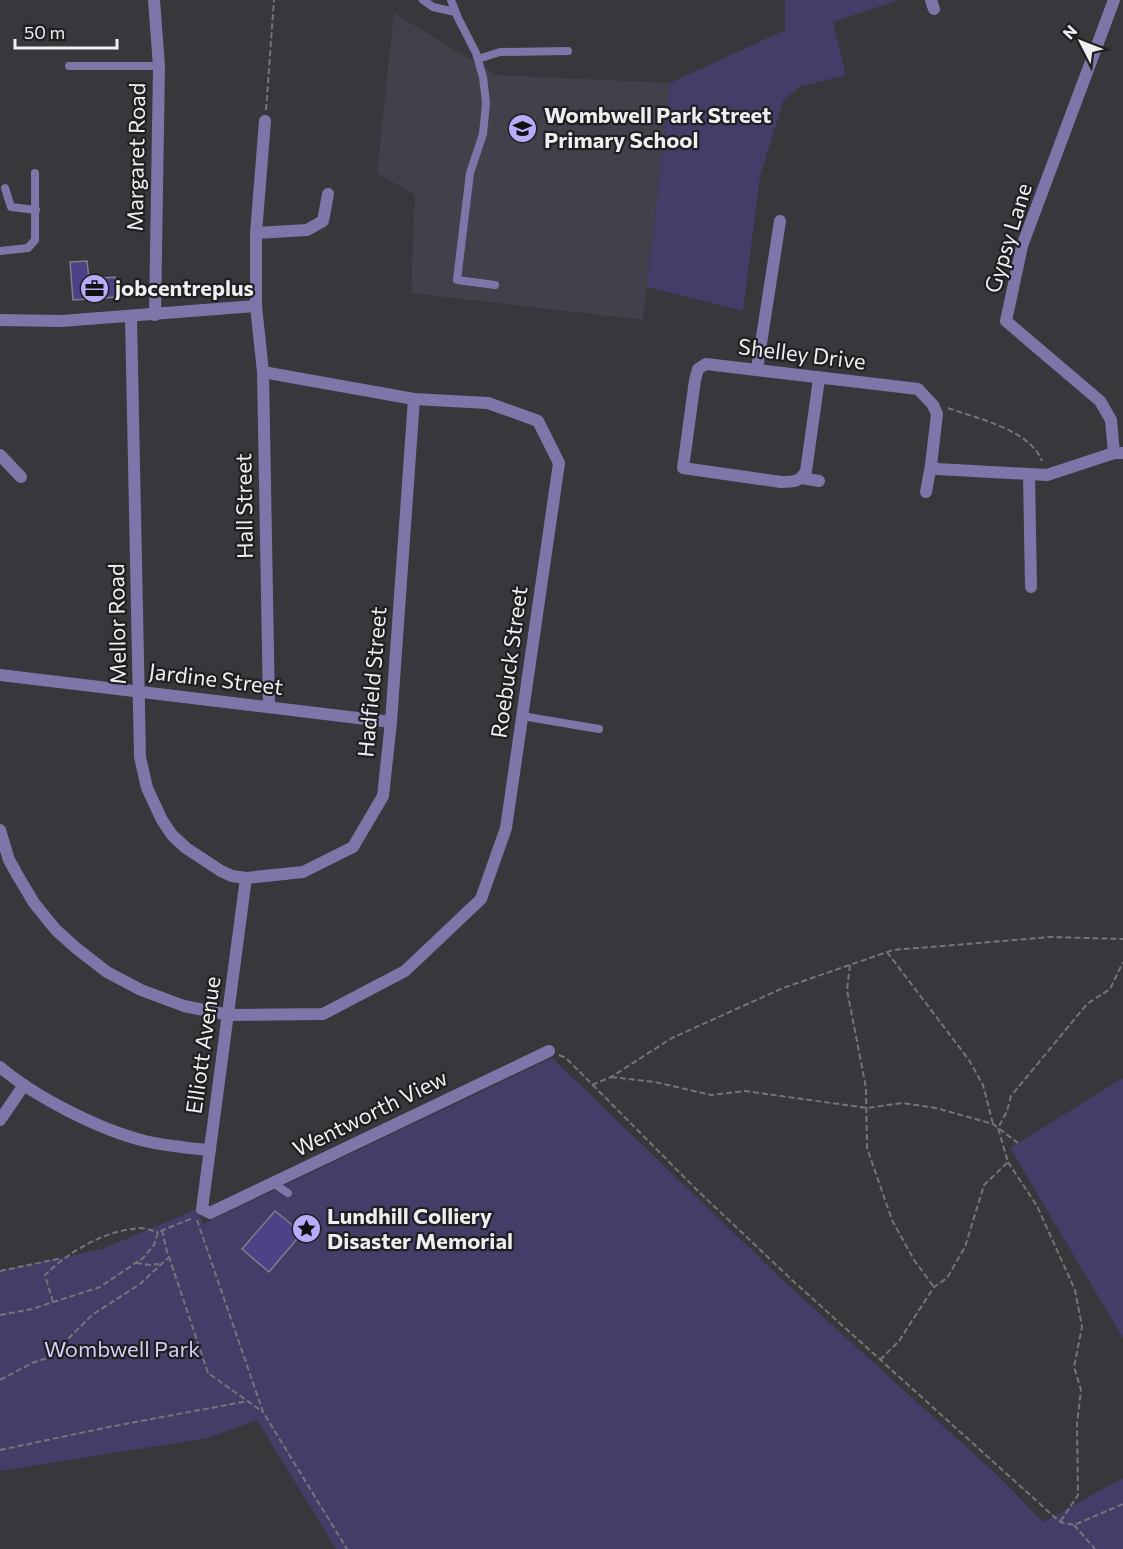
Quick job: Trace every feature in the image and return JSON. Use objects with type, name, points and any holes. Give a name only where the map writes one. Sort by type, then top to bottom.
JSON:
[{"type":"street","name":"Margaret Road","points":[[154,0],[159,66],[155,315]]},
{"type":"street","name":"Gypsy Lane","points":[[1114,0],[1022,246],[1005,321],[1100,400],[1111,420],[1119,453]]},
{"type":"street","name":"Hall Street","points":[[265,121],[255,233],[256,306],[263,372],[268,706]]},
{"type":"street","points":[[255,233],[307,230],[323,221],[328,194]]},
{"type":"street","points":[[757,369],[780,221]]},
{"type":"street","points":[[0,320],[61,321],[256,306]]},
{"type":"street","name":"Mellor Road","points":[[131,317],[142,775],[152,803],[172,835],[206,862],[232,876],[246,878]]},
{"type":"street","name":"Shelley Drive","points":[[802,478],[795,482],[781,482],[683,468],[698,369],[706,364],[918,389],[933,405],[937,414],[926,492]]},
{"type":"street","name":"Roebuck Street","points":[[0,830],[5,862],[44,916],[76,948],[107,972],[141,990],[184,1006],[229,1015],[323,1014],[405,971],[481,899],[506,828],[559,463],[538,421],[488,403],[414,399],[263,372]]},
{"type":"street","points":[[819,379],[807,471],[802,478],[819,481]]},
{"type":"street","name":"Hadfield Street","points":[[246,878],[303,872],[353,847],[383,796],[414,399]]},
{"type":"street","points":[[931,465],[937,469],[1047,475],[1119,453]]},
{"type":"street","points":[[0,455],[21,477]]},
{"type":"street","points":[[1029,474],[1031,587]]},
{"type":"street","name":"Jardine Street","points":[[0,675],[390,722]]},
{"type":"street","name":"Elliott Avenue","points":[[210,1213],[202,1209],[246,878]]},
{"type":"street","name":"Wentworth View","points":[[210,1213],[549,1051]]},
{"type":"street","points":[[0,1068],[24,1085],[82,1116],[142,1141],[209,1150]]},
{"type":"street","points":[[0,1120],[24,1085]]},
{"type":"lane","points":[[423,0],[433,7],[455,12]]},
{"type":"lane","points":[[451,0],[478,59],[485,94],[486,121],[470,173],[457,280],[495,285]]},
{"type":"lane","points":[[478,59],[500,52],[568,51]]},
{"type":"lane","points":[[69,66],[159,66]]},
{"type":"lane","points":[[0,251],[30,246],[36,236],[35,173]]},
{"type":"lane","points":[[5,188],[10,207],[36,210]]},
{"type":"lane","points":[[522,716],[598,729]]},
{"type":"lane","points":[[273,1183],[288,1193]]},
{"type":"path","points":[[265,121],[274,0]]},
{"type":"path","points":[[946,408],[1018,434],[1038,451],[1047,475]]},
{"type":"path","points":[[592,1085],[611,1077],[672,1038],[783,988],[887,952],[1051,938],[1123,939]]},
{"type":"path","points":[[887,952],[969,1060],[983,1085],[993,1124]]},
{"type":"path","points":[[1060,1522],[1078,1495],[1077,1424],[1081,1390],[1074,1367],[1082,1327],[1075,1290],[1037,1206],[1008,1162],[998,1128],[1011,1096],[1087,1005],[1110,989],[1123,962]]},
{"type":"path","points":[[850,965],[847,990],[866,1088],[867,1148],[892,1220],[914,1260],[934,1287]]},
{"type":"path","points":[[549,1051],[566,1058],[740,1231],[1060,1522],[1074,1525],[1123,1504]]},
{"type":"path","points":[[611,1077],[655,1082],[711,1095],[746,1091],[867,1108],[902,1103],[936,1108],[993,1124],[1018,1143]]},
{"type":"path","points":[[880,1360],[899,1341],[934,1287],[946,1278],[965,1247],[984,1185],[1008,1162]]},
{"type":"path","points":[[53,1302],[45,1275],[63,1258],[84,1245],[111,1235],[141,1228],[160,1231],[210,1213]]},
{"type":"path","points":[[196,1217],[263,1412],[347,1549]]},
{"type":"path","points":[[160,1231],[207,1373],[263,1412]]},
{"type":"path","points":[[0,1315],[100,1287],[143,1258],[154,1245],[160,1231]]},
{"type":"path","points":[[0,1380],[32,1363],[50,1357],[92,1315],[140,1284],[169,1257]]},
{"type":"path","points":[[0,1271],[63,1258]]},
{"type":"path","points":[[135,1263],[150,1265],[162,1263]]},
{"type":"path","points":[[0,1450],[248,1401]]},
{"type":"path","points":[[1074,1525],[1095,1549]]},
{"type":"shaded area","name":"Wombwell Park Street Primary School","points":[[394,13],[496,75],[670,83],[643,320],[411,293],[415,195],[377,173]]},
{"type":"green space","points":[[785,0],[899,0],[833,22],[846,75],[799,87],[783,101],[760,177],[743,311],[647,287],[670,83],[785,30]]},
{"type":"green space","name":"Wombwell Park","points":[[552,1058],[787,1284],[997,1475],[1043,1522],[1123,1478],[1123,1549],[336,1549],[257,1420],[208,1438],[0,1471],[0,1271],[102,1249],[197,1209],[203,1224]]},
{"type":"green space","points":[[1123,1078],[1123,1338],[1010,1148]]},
{"type":"building","name":"jobcentreplus","points":[[87,261],[89,279],[115,277],[117,297],[73,300],[70,262]]},
{"type":"building","points":[[275,1211],[302,1233],[269,1272],[242,1249]]},
{"type":"place","name":"Wombwell Park Street Primary School","points":[[523,128]]},
{"type":"place","name":"jobcentreplus","points":[[94,288]]},
{"type":"place","name":"Lundhill Colliery Disaster Memorial","points":[[306,1229]]}]
